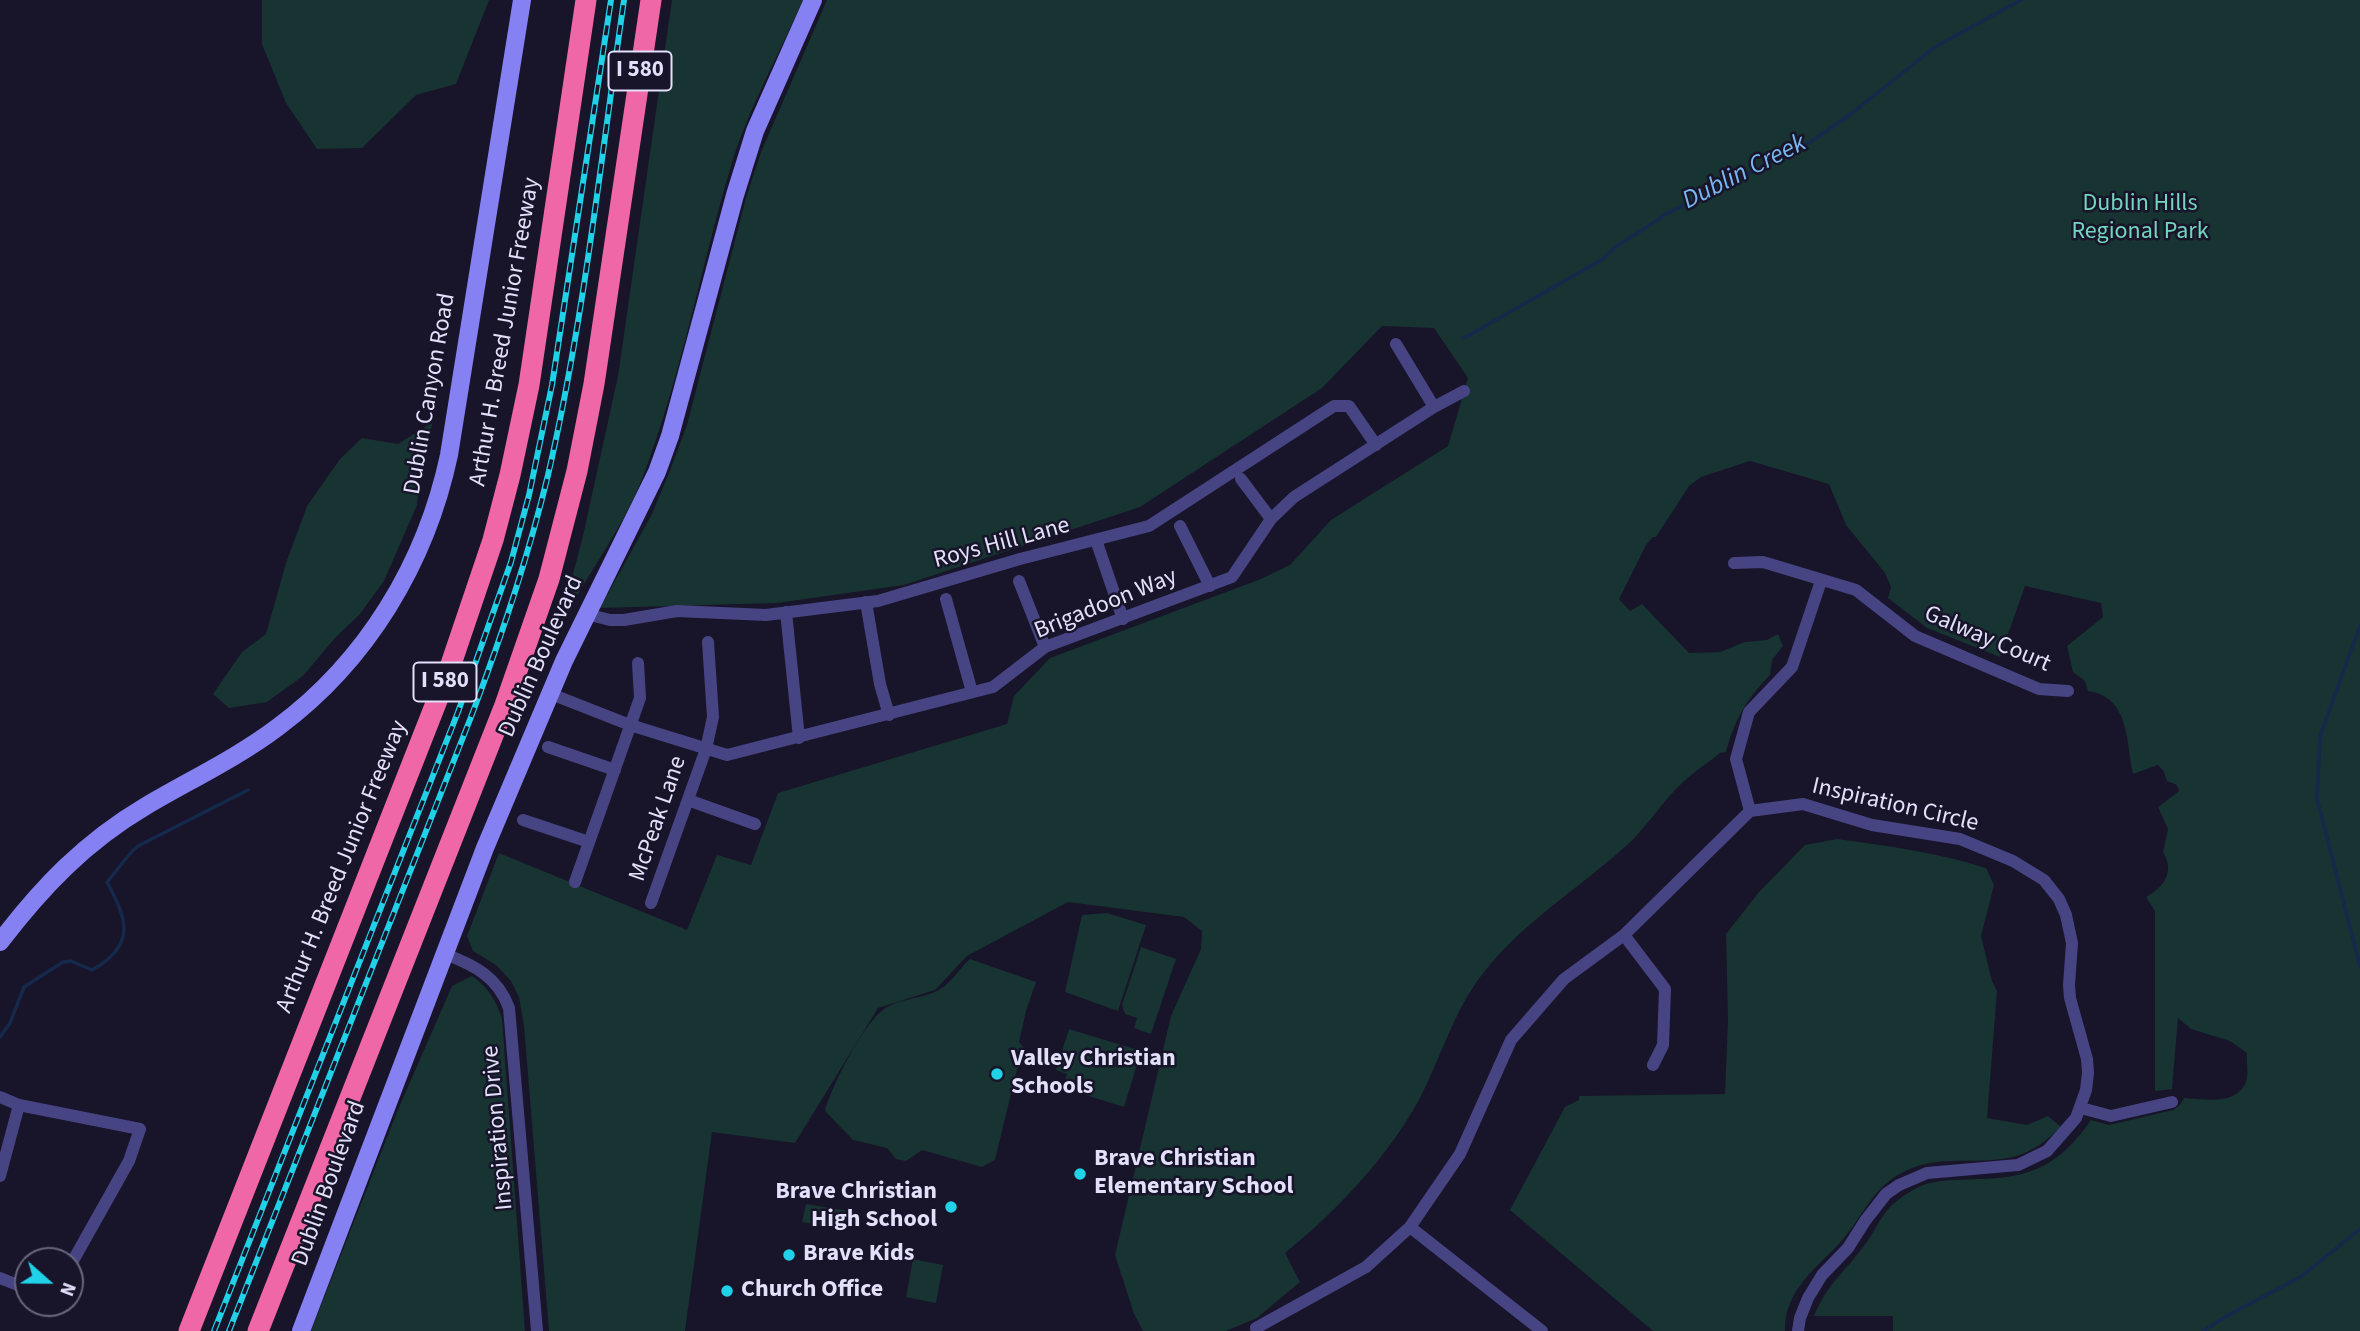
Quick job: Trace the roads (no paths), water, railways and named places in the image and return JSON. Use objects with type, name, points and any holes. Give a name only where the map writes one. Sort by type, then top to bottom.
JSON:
[{"type":"highway","name":"Arthur H. Breed Junior Freeway","points":[[189,1331],[449,670],[493,540],[529,385],[586,0]]},
{"type":"highway","name":"I 580","points":[[258,1331],[505,705],[549,579],[575,482],[594,384],[651,0]]},
{"type":"street","name":"Dublin Canyon Road","points":[[0,942],[50,880],[85,848],[144,807],[260,740],[306,704],[359,648],[401,585],[428,527],[446,467],[522,0]]},
{"type":"street","name":"Dublin Boulevard","points":[[301,1331],[485,848],[586,614],[657,472],[670,436],[755,131],[813,0]]},
{"type":"street","points":[[1396,344],[1434,407]]},
{"type":"street","name":"Brigadoon Way","points":[[551,694],[631,724],[727,755],[993,687],[1045,647],[1232,577],[1271,519],[1294,497],[1434,407],[1464,391]]},
{"type":"street","name":"Roys Hill Lane","points":[[586,614],[617,620],[677,611],[745,615],[878,601],[1020,559],[1149,526],[1334,406],[1349,406],[1376,445]]},
{"type":"street","points":[[1241,479],[1271,519]]},
{"type":"street","points":[[1180,526],[1210,586]]},
{"type":"street","points":[[1096,540],[1123,619]]},
{"type":"street","name":"Galway Court","points":[[1734,563],[1763,562],[1856,590],[1915,636],[2039,690],[2068,691]]},
{"type":"street","points":[[1019,581],[1045,647]]},
{"type":"street","points":[[1254,1330],[1366,1267],[1410,1227],[1460,1154],[1511,1041],[1564,979],[1624,935],[1750,811],[1736,759],[1749,712],[1792,667],[1821,581]]},
{"type":"street","points":[[946,599],[972,692]]},
{"type":"street","points":[[866,602],[880,684],[889,715]]},
{"type":"street","points":[[786,612],[799,738]]},
{"type":"street","name":"McPeak Lane","points":[[651,903],[706,749],[713,717],[708,642]]},
{"type":"street","points":[[575,882],[640,698],[638,663]]},
{"type":"street","points":[[548,747],[615,770]]},
{"type":"street","points":[[688,800],[755,824]]},
{"type":"street","name":"Inspiration Circle","points":[[1750,811],[1802,804],[1872,825],[1960,839],[2013,861],[2045,880],[2059,899],[2066,915],[2072,943],[2070,998],[2087,1059],[2088,1073],[2081,1108],[2060,1139],[2048,1151],[2032,1159],[2003,1167],[1927,1172],[1886,1194],[1875,1206],[1849,1248],[1822,1276],[1808,1298],[1798,1331]]},
{"type":"street","points":[[523,820],[589,842]]},
{"type":"street","points":[[1624,935],[1665,989],[1663,1045],[1653,1065]]},
{"type":"street","name":"Inspiration Drive","points":[[445,954],[488,975],[499,987],[509,1008],[537,1331]]},
{"type":"street","points":[[0,1097],[19,1105],[140,1129],[129,1161],[81,1247]]},
{"type":"street","points":[[2081,1108],[2111,1116],[2172,1102]]},
{"type":"street","points":[[0,1176],[19,1105]]},
{"type":"street","points":[[1410,1227],[1542,1331]]},
{"type":"waterway","name":"Dublin Creek","points":[[1464,338],[1603,259],[1617,246],[1664,215],[1809,143],[1851,114],[1935,47],[2021,0]]},
{"type":"waterway","points":[[2360,626],[2320,736],[2317,799],[2360,966]]},
{"type":"waterway","name":"Dublin Creek","points":[[0,1037],[10,1023],[24,987],[63,962],[71,961],[92,970],[116,951],[122,941],[123,920],[107,882],[133,850],[248,790]]},
{"type":"waterway","points":[[2203,1331],[2302,1276],[2360,1229]]},
{"type":"railway","points":[[214,1331],[458,712],[511,562],[529,495],[552,385],[611,0]]},
{"type":"railway","points":[[229,1331],[471,717],[523,567],[548,475],[572,358],[624,0]]},
{"type":"place","name":"Valley Christian Schools","points":[[997,1074]]},
{"type":"place","name":"Brave Christian Elementary School","points":[[1080,1174]]},
{"type":"place","name":"Brave Christian High School","points":[[951,1207]]},
{"type":"place","name":"Brave Kids","points":[[789,1255]]},
{"type":"place","name":"Church Office","points":[[727,1291]]},
{"type":"park label","name":"Dublin Hills Regional Park","points":[[2140,219]]}]
